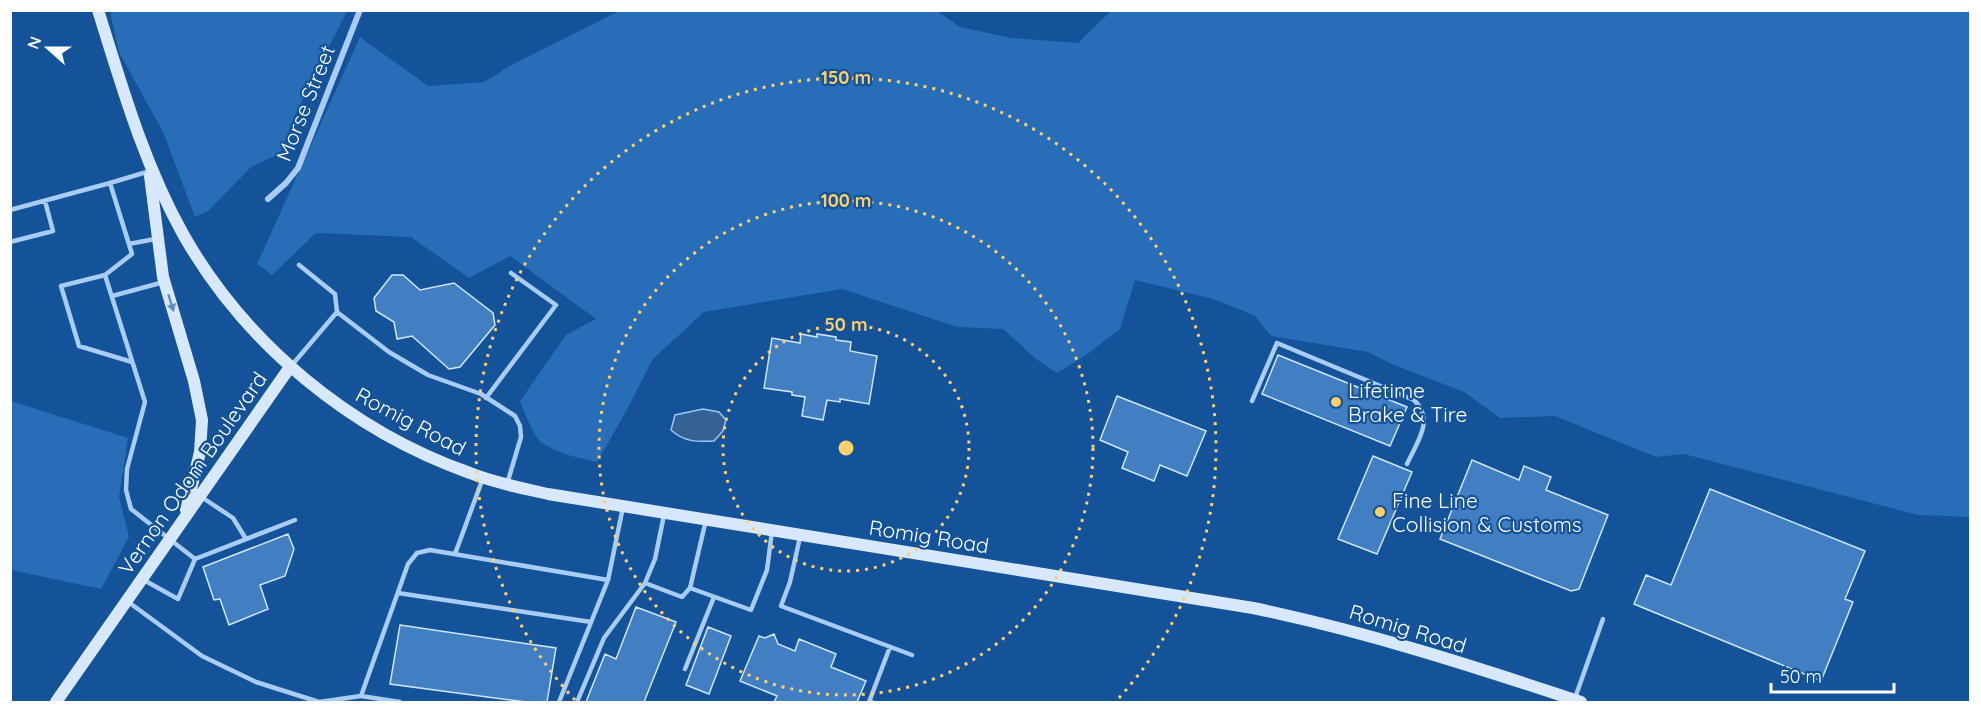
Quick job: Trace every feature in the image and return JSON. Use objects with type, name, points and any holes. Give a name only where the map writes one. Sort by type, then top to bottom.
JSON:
[{"type":"street","name":"Vernon Odom Boulevard","points":[[56,702],[290,367],[249,326],[195,254],[172,213],[149,167],[98,10]]},
{"type":"street","name":"Morse Street","points":[[268,199],[286,183],[298,168],[360,10]]},
{"type":"street","points":[[149,167],[164,282],[194,381],[202,420],[200,452],[185,517]]},
{"type":"street","name":"Romig Road","points":[[290,367],[347,410],[397,440],[428,456],[507,484],[548,494],[1272,612],[1374,636],[1578,701]]},
{"type":"lane","points":[[10,210],[110,183],[149,167]]},
{"type":"lane","points":[[110,183],[132,254],[105,275],[61,286],[79,346],[132,362]]},
{"type":"lane","points":[[10,242],[53,231],[45,201]]},
{"type":"lane","points":[[129,244],[157,239]]},
{"type":"lane","points":[[300,265],[334,294],[337,312],[389,352],[428,375],[486,398],[515,416],[520,426],[521,437],[507,484]]},
{"type":"lane","points":[[486,398],[556,305],[511,273]]},
{"type":"lane","points":[[105,275],[145,402],[127,469],[126,490],[131,509],[195,559]]},
{"type":"lane","points":[[112,296],[164,282]]},
{"type":"lane","points":[[290,367],[337,312]]},
{"type":"lane","points":[[1252,401],[1277,343],[1414,400],[1420,405],[1424,413],[1424,427],[1407,464]]},
{"type":"lane","points":[[455,554],[483,477]]},
{"type":"lane","points":[[200,496],[233,518],[246,539]]},
{"type":"lane","points":[[559,702],[608,580],[624,506]]},
{"type":"lane","points":[[578,702],[604,638],[645,583],[655,559],[664,512]]},
{"type":"lane","points":[[645,583],[682,597],[690,588],[706,519]]},
{"type":"lane","points":[[142,579],[178,599],[195,559],[295,520]]},
{"type":"lane","points":[[690,588],[751,610],[767,570],[772,530]]},
{"type":"lane","points":[[801,534],[782,606],[912,655]]},
{"type":"lane","points":[[361,696],[408,564],[417,553],[430,550],[608,580]]},
{"type":"lane","points":[[398,593],[591,622]]},
{"type":"lane","points":[[685,669],[714,597]]},
{"type":"lane","points":[[127,601],[202,656],[256,682],[319,702],[361,696],[400,702]]},
{"type":"lane","points":[[1578,701],[1603,619]]},
{"type":"lane","points":[[870,702],[890,647]]},
{"type":"shaded area","points":[[110,10],[347,11],[295,115],[281,153],[251,167],[208,211],[195,217],[164,134],[119,52]]},
{"type":"shaded area","points":[[619,11],[937,11],[960,27],[1011,38],[1078,43],[1111,11],[1970,11],[1970,517],[1918,515],[1684,454],[1656,457],[1555,416],[1500,418],[1464,392],[1394,365],[1368,352],[1271,336],[1255,316],[1213,299],[1135,280],[1120,329],[1085,356],[1057,373],[1036,359],[1003,329],[957,327],[842,289],[704,312],[653,359],[597,462],[562,453],[542,443],[533,430],[520,401],[566,335],[596,319],[510,256],[469,278],[411,237],[316,233],[272,275],[257,264],[360,37],[428,86],[484,82],[513,64]]},
{"type":"shaded area","points":[[11,401],[128,438],[119,497],[129,537],[101,589],[11,570]]},
{"type":"shaded area","points":[[703,409],[719,412],[726,420],[723,431],[714,441],[691,440],[671,430],[675,415]]},
{"type":"building","points":[[392,275],[403,275],[420,290],[454,283],[493,313],[495,325],[460,367],[449,369],[412,336],[397,339],[394,322],[376,311],[374,298]]},
{"type":"building","points":[[801,334],[836,337],[836,340],[851,342],[850,351],[877,356],[869,404],[840,399],[840,402],[827,400],[823,420],[802,416],[805,397],[792,395],[792,392],[764,388],[772,338],[800,343]]},
{"type":"building","points":[[1278,355],[1407,407],[1390,446],[1262,394]]},
{"type":"building","points":[[1117,396],[1206,431],[1187,476],[1160,465],[1154,481],[1122,468],[1128,452],[1100,440]]},
{"type":"building","points":[[1373,456],[1412,472],[1377,554],[1338,539]]},
{"type":"building","points":[[1472,460],[1519,480],[1524,466],[1551,477],[1546,490],[1608,515],[1579,589],[1571,591],[1440,539]]},
{"type":"building","points":[[1710,489],[1865,551],[1845,599],[1853,602],[1821,681],[1634,604],[1646,575],[1671,585]]},
{"type":"building","points":[[288,534],[294,549],[285,576],[260,585],[268,609],[229,625],[220,599],[214,600],[203,567]]},
{"type":"building","points":[[636,607],[676,622],[644,702],[586,702],[605,654],[616,659]]},
{"type":"building","points":[[400,625],[556,648],[547,702],[526,702],[390,684]]},
{"type":"building","points":[[708,627],[731,636],[709,694],[686,685]]},
{"type":"building","points":[[774,634],[778,644],[795,651],[799,639],[836,654],[831,667],[866,681],[857,702],[774,702],[777,696],[740,681],[759,636],[765,638]]},
{"type":"place","name":"Lifetime Brake & Tire","points":[[1336,402]]},
{"type":"place","name":"Fine Line Collision & Customs","points":[[1380,512]]}]
